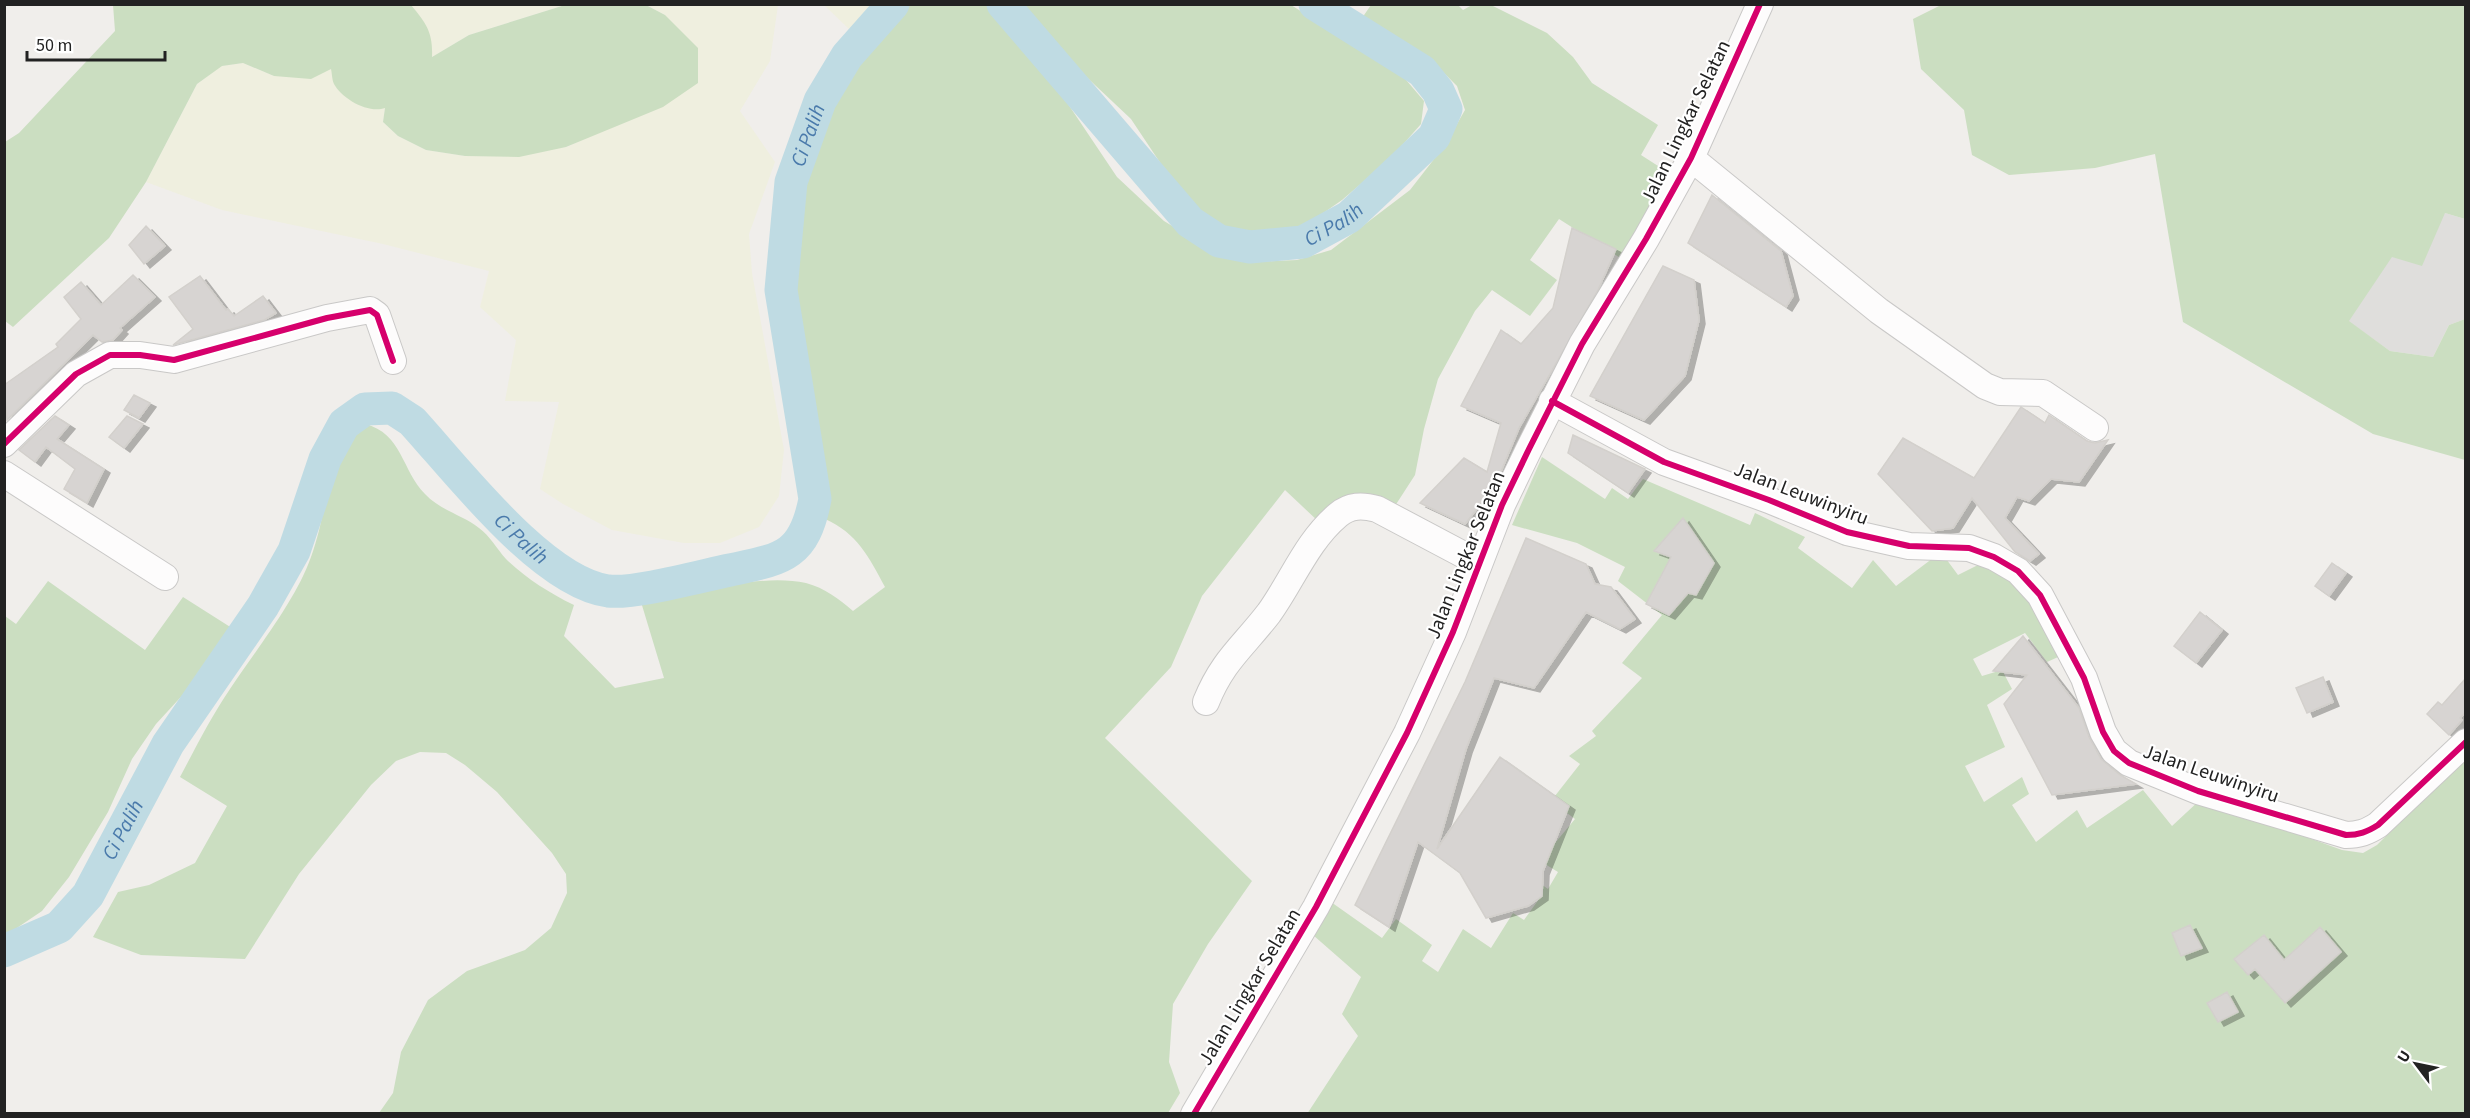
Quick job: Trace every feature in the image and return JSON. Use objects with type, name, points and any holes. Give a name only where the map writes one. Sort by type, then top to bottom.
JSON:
[{"type":"street","name":"Jalan Lingkar Selatan","points":[[1194,1113],[1316,907],[1407,733],[1453,632],[1502,505],[1582,344],[1646,239],[1691,158],[1760,4]]},
{"type":"street","points":[[1691,158],[1879,311],[1985,386],[2000,392],[2043,393],[2095,428]]},
{"type":"street","points":[[4,444],[76,374],[110,356],[140,355],[174,360],[327,318],[370,309],[377,315],[393,361]]},
{"type":"street","name":"Jalan Leuwinyiru","points":[[1552,402],[1664,462],[1769,500],[1847,532],[1909,546],[1979,550],[2018,571],[2040,595],[2084,678],[2103,732],[2114,752],[2129,763],[2198,791],[2346,835],[2355,835],[2367,832],[2378,825],[2466,742]]},
{"type":"street","points":[[4,474],[165,577]]},
{"type":"street","points":[[1206,702],[1227,660],[1269,612],[1324,529],[1350,507],[1365,506],[1377,509],[1479,563]]},
{"type":"shaded area","points":[[2445,213],[2465,219],[2465,319],[2449,325],[2433,357],[2390,351],[2348,321],[2392,256]]},
{"type":"green space","points":[[113,5],[411,5],[428,29],[432,57],[469,35],[565,5],[646,5],[665,15],[698,48],[698,83],[663,107],[566,147],[519,157],[465,156],[426,150],[398,136],[383,122],[385,108],[371,109],[349,100],[334,84],[331,69],[311,79],[274,76],[243,63],[222,66],[197,84],[146,182],[109,238],[13,327],[5,321],[5,142],[19,133],[115,31]]},
{"type":"green space","points":[[411,5],[565,5],[469,35],[432,57]]},
{"type":"green space","points":[[646,5],[778,5],[770,61],[740,111],[775,162],[749,234],[752,273],[784,450],[779,496],[759,527],[720,543],[684,543],[612,530],[540,489],[559,402],[505,401],[516,340],[480,307],[489,271],[383,244],[222,210],[146,182],[197,84],[221,66],[243,63],[274,76],[331,69],[385,108],[383,122],[398,136],[426,150],[465,156],[567,147],[610,127],[665,15]]},
{"type":"green space","points":[[824,5],[874,5],[849,29]]},
{"type":"green space","points":[[908,5],[986,5],[1068,104],[1117,177],[1164,221],[1212,250],[1249,262],[1297,260],[1331,250],[1410,190],[1445,145],[1465,110],[1457,86],[1440,69],[1362,18],[1371,5],[1458,5],[1463,10],[1472,5],[1491,5],[1547,33],[1573,57],[1592,83],[1658,125],[1641,155],[1669,173],[1622,259],[1559,219],[1530,260],[1557,280],[1530,316],[1492,290],[1475,311],[1438,379],[1424,429],[1415,475],[1393,509],[1319,522],[1285,490],[1202,596],[1171,667],[1105,738],[1252,881],[1208,944],[1173,1004],[1169,1062],[1180,1093],[1168,1113],[379,1113],[393,1093],[401,1052],[428,1000],[467,971],[525,950],[551,928],[567,893],[566,874],[552,853],[497,792],[465,765],[446,753],[420,752],[396,761],[371,785],[299,874],[245,959],[141,955],[93,937],[118,892],[149,885],[195,863],[227,806],[180,777],[223,700],[296,590],[311,557],[334,470],[351,439],[365,424],[377,429],[394,444],[417,485],[431,500],[479,528],[506,559],[522,573],[574,605],[564,636],[615,688],[664,678],[641,602],[746,583],[787,581],[806,583],[826,591],[853,611],[885,587],[854,539],[846,531],[825,519],[824,468],[793,314],[791,290],[793,237],[808,157],[827,107],[847,73],[863,52]]},
{"type":"green space","points":[[1024,5],[1291,5],[1401,74],[1424,101],[1421,124],[1391,158],[1342,200],[1299,230],[1255,238],[1232,233],[1204,219],[1185,200],[1131,119],[1061,53]]},
{"type":"green space","points":[[1941,5],[2465,5],[2465,219],[2445,213],[2422,266],[2392,257],[2349,321],[2390,351],[2433,357],[2449,325],[2465,319],[2465,460],[2373,434],[2183,322],[2155,154],[2095,168],[2009,175],[1972,155],[1964,110],[1921,69],[1913,19]]},
{"type":"green space","points":[[1542,457],[1605,499],[1612,488],[1628,499],[1643,479],[1750,525],[1755,513],[1805,537],[1798,548],[1852,588],[1873,560],[1896,586],[1941,552],[1958,575],[1984,562],[2016,577],[2067,653],[2047,662],[2025,633],[1973,659],[1982,676],[2002,670],[2012,689],[1987,705],[2005,747],[1965,766],[1984,802],[2022,777],[2029,794],[2012,805],[2036,842],[2077,810],[2087,828],[2143,790],[2172,826],[2201,799],[2342,850],[2363,853],[2377,845],[2465,757],[2465,1113],[1307,1114],[1358,1036],[1342,1014],[1361,977],[1313,935],[1331,902],[1382,938],[1396,919],[1432,945],[1422,961],[1438,972],[1463,929],[1491,948],[1513,913],[1524,920],[1539,899],[1525,888],[1531,877],[1548,889],[1558,872],[1540,861],[1575,819],[1551,801],[1580,764],[1569,756],[1596,736],[1592,731],[1642,678],[1622,663],[1662,615],[1618,581],[1625,567],[1577,543],[1512,525]]},
{"type":"green space","points":[[48,581],[145,650],[183,597],[235,630],[190,687],[156,724],[132,759],[108,812],[69,877],[42,911],[5,936],[5,616],[16,624]]},
{"type":"building","points":[[1712,195],[1781,251],[1793,296],[1786,307],[1688,243]]},
{"type":"building","points":[[146,226],[165,246],[144,264],[129,245]]},
{"type":"building","points":[[1572,228],[1616,249],[1598,290],[1519,428],[1495,486],[1465,524],[1420,503],[1464,458],[1487,472],[1501,423],[1461,406],[1501,330],[1521,344],[1553,308]]},
{"type":"building","points":[[1663,266],[1694,280],[1699,320],[1685,376],[1644,420],[1590,396]]},
{"type":"building","points":[[133,275],[155,297],[120,328],[122,330],[113,340],[102,342],[93,335],[7,420],[4,385],[58,347],[56,344],[81,319],[64,297],[81,282],[101,305]]},
{"type":"building","points":[[200,276],[226,310],[228,309],[234,316],[263,296],[276,313],[264,320],[173,345],[193,329],[169,297]]},
{"type":"building","points":[[134,395],[150,403],[139,418],[124,410]]},
{"type":"building","points":[[2021,407],[2045,423],[2049,415],[2087,441],[2095,443],[2108,440],[2079,482],[2051,479],[2029,501],[2017,497],[2005,518],[2039,554],[2030,561],[2015,552],[1972,498],[1953,528],[1932,531],[1878,474],[1903,438],[1974,478]]},
{"type":"building","points":[[55,416],[69,425],[57,439],[104,469],[87,503],[64,489],[75,469],[46,447],[35,462],[19,450]]},
{"type":"building","points":[[127,416],[143,424],[124,448],[109,437]]},
{"type":"building","points":[[1573,435],[1645,469],[1628,493],[1568,453]]},
{"type":"building","points":[[1683,518],[1714,563],[1696,595],[1688,593],[1669,615],[1646,604],[1671,557],[1654,551]]},
{"type":"building","points":[[1526,538],[1586,564],[1595,584],[1611,587],[1635,619],[1620,629],[1586,612],[1534,688],[1494,678],[1466,749],[1437,849],[1500,757],[1569,806],[1543,871],[1542,896],[1528,906],[1486,918],[1460,873],[1418,842],[1389,927],[1355,905],[1465,682]]},
{"type":"building","points":[[2332,563],[2346,573],[2329,596],[2315,586]]},
{"type":"building","points":[[2200,612],[2222,630],[2196,663],[2174,646]]},
{"type":"building","points":[[2023,636],[2079,708],[2089,737],[2101,759],[2120,775],[2136,784],[2052,795],[2004,704],[2027,675],[1993,671]]},
{"type":"building","points":[[2323,677],[2333,702],[2307,713],[2296,688]]},
{"type":"building","points":[[2466,678],[2466,712],[2449,735],[2427,714],[2438,702],[2442,705]]},
{"type":"building","points":[[2190,925],[2202,948],[2181,956],[2172,933]]},
{"type":"building","points":[[2320,927],[2341,952],[2285,1003],[2255,969],[2248,975],[2234,959],[2264,935],[2284,960]]},
{"type":"building","points":[[2227,992],[2238,1012],[2218,1022],[2207,1003]]},
{"type":"waterway","name":"Ci Palih","points":[[4,951],[59,927],[88,895],[168,744],[263,606],[294,551],[325,459],[344,424],[365,409],[392,408],[412,421],[502,521],[556,568],[582,583],[608,591],[651,587],[764,562],[777,558],[797,544],[804,533],[815,499],[781,290],[791,182],[820,101],[847,56],[893,4]]},
{"type":"waterway","name":"Ci Palih","points":[[1003,4],[1190,222],[1219,241],[1250,247],[1303,242],[1349,217],[1434,137],[1446,109],[1438,91],[1422,71],[1315,4]]},
{"type":"cycle path","points":[[1194,1114],[1316,907],[1407,733],[1453,632],[1502,505],[1529,449],[1582,344],[1646,239],[1691,158],[1760,4]]},
{"type":"cycle path","points":[[4,444],[76,374],[110,355],[140,355],[174,360],[327,318],[370,310],[377,315],[393,361]]},
{"type":"cycle path","points":[[1552,401],[1664,462],[1769,500],[1847,532],[1909,546],[1969,548],[1994,557],[2018,571],[2040,595],[2084,678],[2103,732],[2114,751],[2129,763],[2198,791],[2346,835],[2355,834],[2378,825],[2466,742]]}]
